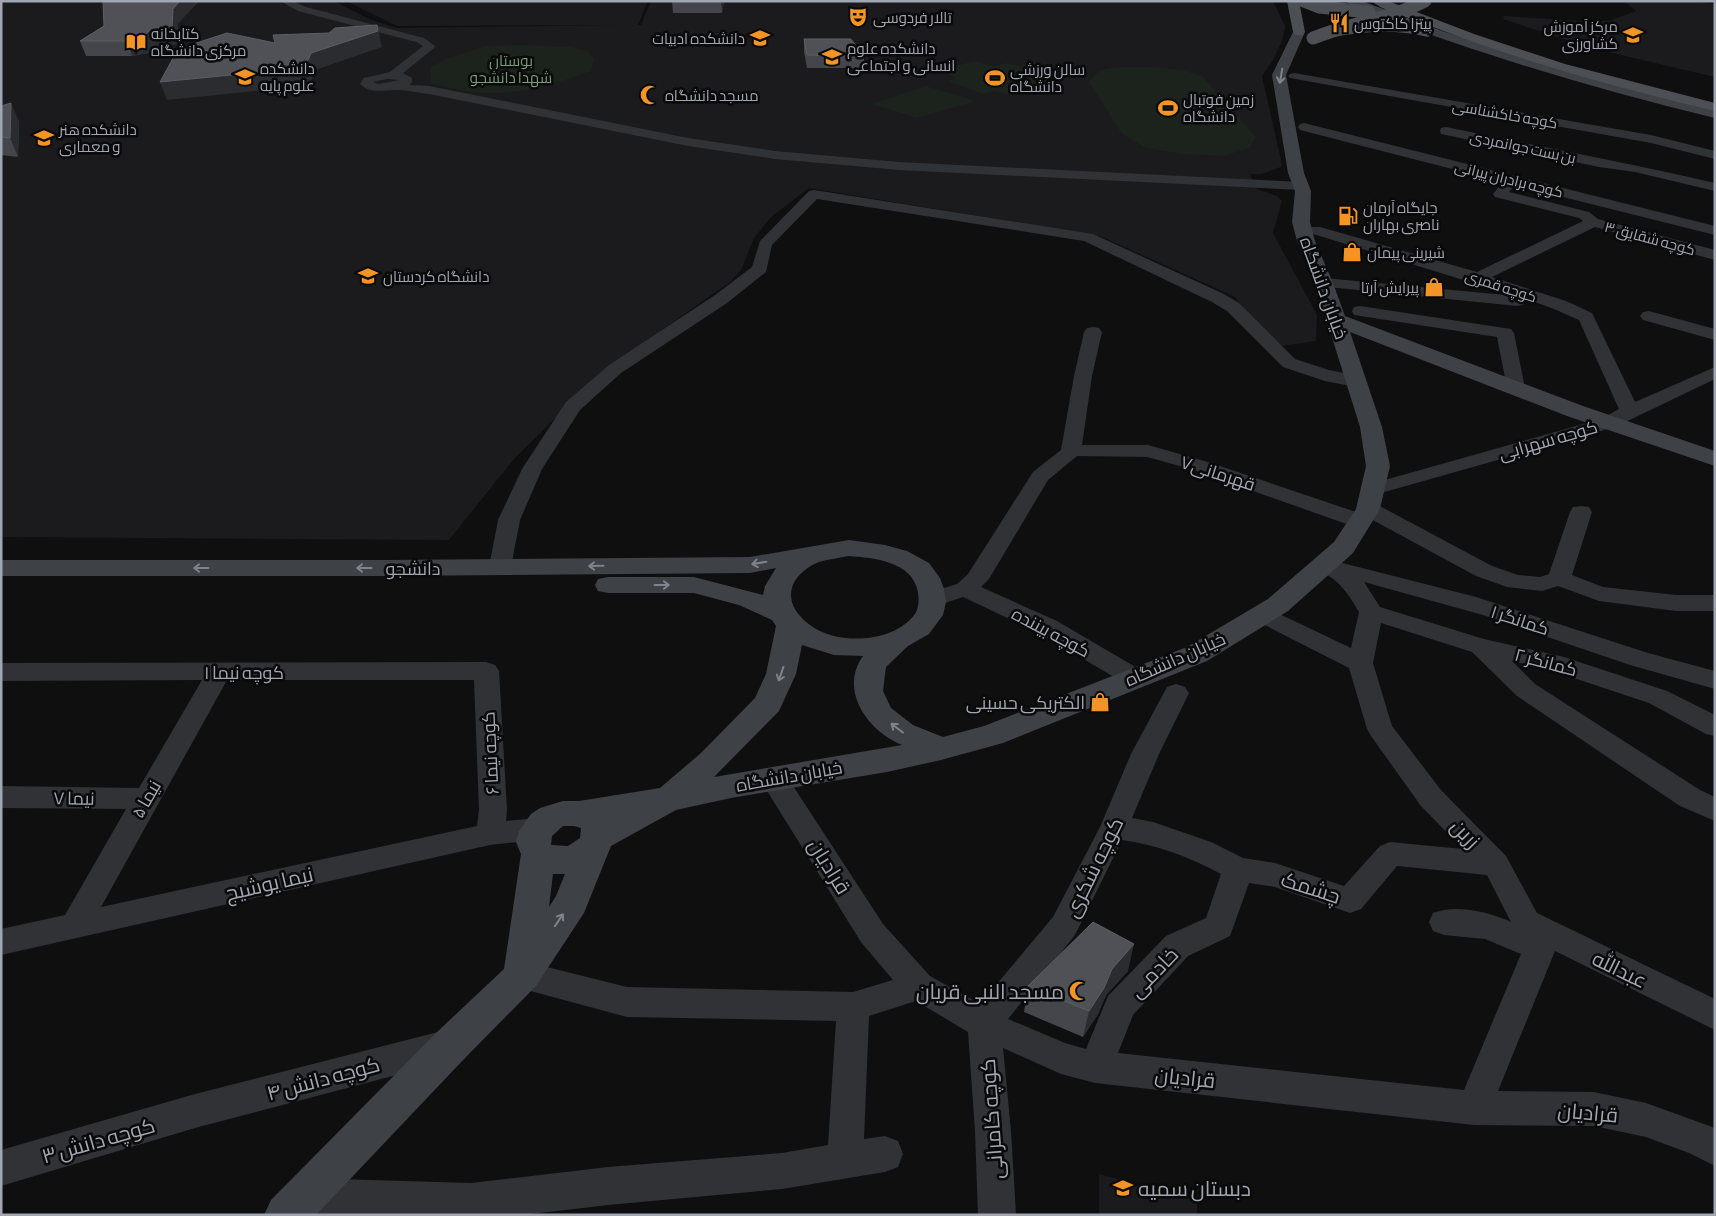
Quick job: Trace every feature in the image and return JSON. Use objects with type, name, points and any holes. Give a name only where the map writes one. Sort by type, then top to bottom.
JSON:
[{"type":"main road","points":[[1293,1],[1300,32]]},
{"type":"main road","points":[[1304,1],[1319,7],[1366,12],[1410,4],[1429,4]]},
{"type":"main road","points":[[1377,1],[1507,49],[1655,93],[1715,107]]},
{"type":"main road","points":[[1313,38],[1336,28],[1410,4],[1488,34],[1655,83],[1715,97]]},
{"type":"main road","points":[[1313,38],[1348,30],[1396,27],[1416,30],[1480,48]]},
{"type":"street","points":[[285,1],[302,9],[420,40],[430,46],[395,81],[411,89],[411,93],[590,133],[790,164],[898,169],[1079,184],[1255,183],[1308,180]]},
{"type":"street","points":[[1351,1],[1404,22],[1526,64],[1715,114]]},
{"type":"street","name":"خیابان دانشگاه","points":[[591,832],[670,798],[941,749],[992,735],[1197,654],[1278,606],[1344,547],[1367,506],[1378,466],[1371,428],[1356,382],[1348,316],[1324,283],[1306,241],[1301,222],[1308,180],[1296,173],[1280,84],[1280,75],[1300,32]]},
{"type":"street","points":[[1296,93],[1294,76],[1313,38]]},
{"type":"street","name":"کوچه خاکشناسی","points":[[1294,76],[1651,139],[1715,155]]},
{"type":"street","points":[[1300,110],[1308,146]]},
{"type":"street","name":"کوچه برادران پیرانی","points":[[1304,127],[1715,231]]},
{"type":"street","name":"بن بست جوانمردی","points":[[1446,131],[1599,163],[1635,168],[1715,187]]},
{"type":"street","points":[[1631,159],[1651,139]]},
{"type":"street","points":[[1569,194],[1599,163]]},
{"type":"street","name":"بن بست جوانمردی","points":[[1599,163],[1625,173],[1715,195]]},
{"type":"street","points":[[1512,180],[1500,194],[1584,215],[1593,222]]},
{"type":"street","points":[[500,567],[510,520],[532,469],[573,406],[615,369],[721,299],[760,269],[765,244],[814,194],[1088,237],[1226,302],[1289,363],[1325,375],[1356,382]]},
{"type":"street","name":"کوچه شقایق ۳","points":[[1478,278],[1593,222],[1715,256]]},
{"type":"street","name":"کوچه قمری","points":[[1315,230],[1478,278],[1560,305],[1586,317],[1630,411]]},
{"type":"street","points":[[1324,283],[1560,305]]},
{"type":"street","points":[[1348,316],[1516,388],[1608,423],[1715,459]]},
{"type":"street","points":[[1348,316],[1505,333],[1516,388]]},
{"type":"street","points":[[1649,316],[1715,335]]},
{"type":"street","points":[[933,599],[965,589],[977,580],[1040,476],[1067,456],[1071,450],[1083,376],[1094,332]]},
{"type":"street","name":"کوچه سهرابی","points":[[1367,506],[1608,423],[1715,372]]},
{"type":"street","name":"قهرمانی۷","points":[[1071,450],[1108,452],[1148,451],[1201,466],[1367,506],[1484,572],[1515,582],[1542,584],[1559,578]]},
{"type":"street","points":[[1581,512],[1559,578],[1599,594],[1676,603],[1715,603]]},
{"type":"street","points":[[670,798],[712,761],[768,704],[781,674],[787,650],[785,620],[776,598],[780,584],[790,570],[805,560],[824,552],[849,548],[874,550],[898,556],[917,568],[930,582],[933,599],[929,615],[916,629],[897,640],[872,664],[868,691],[879,714],[902,733],[941,749]]},
{"type":"street","name":"دانشجو","points":[[1,568],[750,565],[824,552]]},
{"type":"street","points":[[1263,615],[1360,664],[1371,612],[1352,581],[1324,564]]},
{"type":"street","name":"کمانگر ۱","points":[[1324,564],[1391,581],[1514,617],[1614,651],[1715,680]]},
{"type":"street","name":"دانشجو","points":[[1,586],[694,585],[748,598],[785,620]]},
{"type":"street","name":"کوچه بیننده","points":[[965,589],[1048,627],[1135,678]]},
{"type":"street","name":"کمانگر ۲","points":[[1371,612],[1481,646],[1555,663],[1658,697],[1715,727]]},
{"type":"street","points":[[785,620],[806,637],[827,644],[851,647],[897,640]]},
{"type":"street","points":[[1481,646],[1526,690],[1690,798],[1715,810]]},
{"type":"street","name":"زرین","points":[[1360,664],[1380,730],[1431,798],[1496,864],[1533,935]]},
{"type":"street","name":"کوچه نیما ۱","points":[[1,672],[486,671]]},
{"type":"street","name":"کوچه نیما ۶","points":[[486,671],[492,810],[490,834]]},
{"type":"street","name":"نیما ۵","points":[[74,927],[219,672]]},
{"type":"street","name":"کوچه شکری","points":[[984,1024],[1064,926],[1114,827],[1145,754],[1176,692]]},
{"type":"street","name":"قرادیان","points":[[774,779],[872,933],[919,986],[984,1024],[1060,1058],[1095,1067],[1474,1108],[1594,1109],[1646,1120],[1700,1139],[1715,1148]]},
{"type":"street","name":"نیما ۷","points":[[1,797],[146,798]]},
{"type":"street","points":[[522,975],[538,842],[549,818],[564,812],[591,832]]},
{"type":"street","name":"چشمک","points":[[1114,827],[1161,836],[1202,850],[1238,869],[1275,875],[1350,900],[1390,854],[1496,864]]},
{"type":"street","points":[[538,842],[551,861],[568,862],[584,855],[591,832]]},
{"type":"street","points":[[295,1206],[451,1045],[522,975],[570,903],[591,832]]},
{"type":"street","name":"نیما یوشیج","points":[[1,942],[490,834],[538,842]]},
{"type":"street","name":"خادمی","points":[[1095,1067],[1120,1006],[1176,946],[1220,927],[1238,869]]},
{"type":"street","name":"عبدالله","points":[[1444,922],[1488,926],[1533,935],[1715,1015]]},
{"type":"street","points":[[1474,1108],[1533,935]]},
{"type":"street","points":[[522,975],[628,1002],[853,1007],[919,986]]},
{"type":"street","points":[[845,1161],[853,1007]]},
{"type":"street","name":"کوچه کامرانی","points":[[984,1024],[997,1215]]},
{"type":"street","name":"کوچه دانش ۴","points":[[195,1112],[451,1045]]},
{"type":"street","name":"کوچه دانش ۳","points":[[1,1168],[195,1112]]},
{"type":"street","points":[[295,1206],[471,1202],[608,1186],[782,1171],[884,1154]]},
{"type":"shaded area","name":"دانشگاه کردستان","points":[[1,1],[336,2],[369,19],[396,28],[621,25],[397,26],[346,1],[648,1],[638,25],[641,25],[651,1],[1273,1],[1285,26],[1282,41],[1273,60],[1262,76],[1282,164],[1281,167],[1261,174],[1250,174],[1257,189],[1277,196],[1282,201],[1273,233],[1317,315],[1316,341],[1274,347],[1235,297],[1100,236],[809,188],[771,217],[754,238],[741,270],[730,282],[602,372],[514,459],[449,540],[1,537]]},
{"type":"shaded area","name":"مرکز آموزش کشاورزی","points":[[1624,1],[1692,1],[1715,4],[1715,77],[1591,48],[1503,19],[1504,16],[1609,21],[1636,11]]},
{"type":"shaded area","name":"دبستان سمیه","points":[[1099,1174],[1197,1201],[1197,1215],[1099,1215]]},
{"type":"green space","name":"بوستان شهدا دانشجو","points":[[486,46],[570,47],[588,51],[594,59],[591,71],[533,89],[504,93],[473,92],[431,83],[431,67],[446,59]]},
{"type":"green space","name":"سالن ورزشی دانشگاه","points":[[973,61],[994,66],[1007,63],[1046,74],[1034,77],[1049,81],[1010,95],[994,91],[983,94],[947,81],[957,78],[941,71]]},
{"type":"green space","name":"زمین فوتبال دانشگاه","points":[[1124,67],[1182,70],[1202,76],[1256,137],[1249,148],[1224,156],[1182,154],[1146,148],[1122,134],[1089,82],[1100,71]]},
{"type":"green space","points":[[926,86],[976,101],[917,118],[872,104]]},
{"type":"building","points":[[103,1],[180,1],[172,10],[172,29],[149,31],[142,38],[127,41],[80,41],[104,26]]},
{"type":"building","points":[[377,25],[378,31],[311,53],[306,65],[272,68],[272,71],[160,82],[178,49],[227,33],[275,43],[273,35],[329,33],[335,28]]},
{"type":"building","points":[[804,39],[851,39],[864,56],[807,55]]},
{"type":"building","points":[[11,103],[10,138],[1,137],[1,106]]},
{"type":"building","points":[[1093,922],[1134,944],[1112,969],[1104,988],[1089,1011],[1028,986]]},
{"type":"place","name":"تالار فردوسی","points":[[858,17]]},
{"type":"place","name":"پیتزا کاکتوس","points":[[1339,23]]},
{"type":"place","name":"مرکز آموزش کشاورزی","points":[[1633,35]]},
{"type":"place","name":"دانشکده ادبیات","points":[[760,38]]},
{"type":"place","name":"کتابخانه مرکزی دانشگاه","points":[[136,42]]},
{"type":"place","name":"دانشکده علوم انسانی و اجتماعی","points":[[832,57]]},
{"type":"place","name":"دانشکده علوم پایه","points":[[245,77]]},
{"type":"place","name":"سالن ورزشی دانشگاه","points":[[995,78]]},
{"type":"place","name":"مسجد دانشگاه","points":[[650,95]]},
{"type":"place","name":"زمین فوتبال دانشگاه","points":[[1168,108]]},
{"type":"place","name":"دانشکده هنر و معماری","points":[[44,138]]},
{"type":"place","name":"جایگاه آرمان ناصری بهاران","points":[[1348,216]]},
{"type":"place","name":"شیرینی پیمان","points":[[1352,252]]},
{"type":"place","name":"دانشگاه کردستان","points":[[368,276]]},
{"type":"place","name":"پیرایش آرتا","points":[[1434,287]]},
{"type":"place","name":"الکتریکی حسینی","points":[[1100,702]]},
{"type":"place","name":"مسجد النبی قریان","points":[[1079,991]]},
{"type":"place","name":"دبستان سمیه","points":[[1123,1188]]}]
